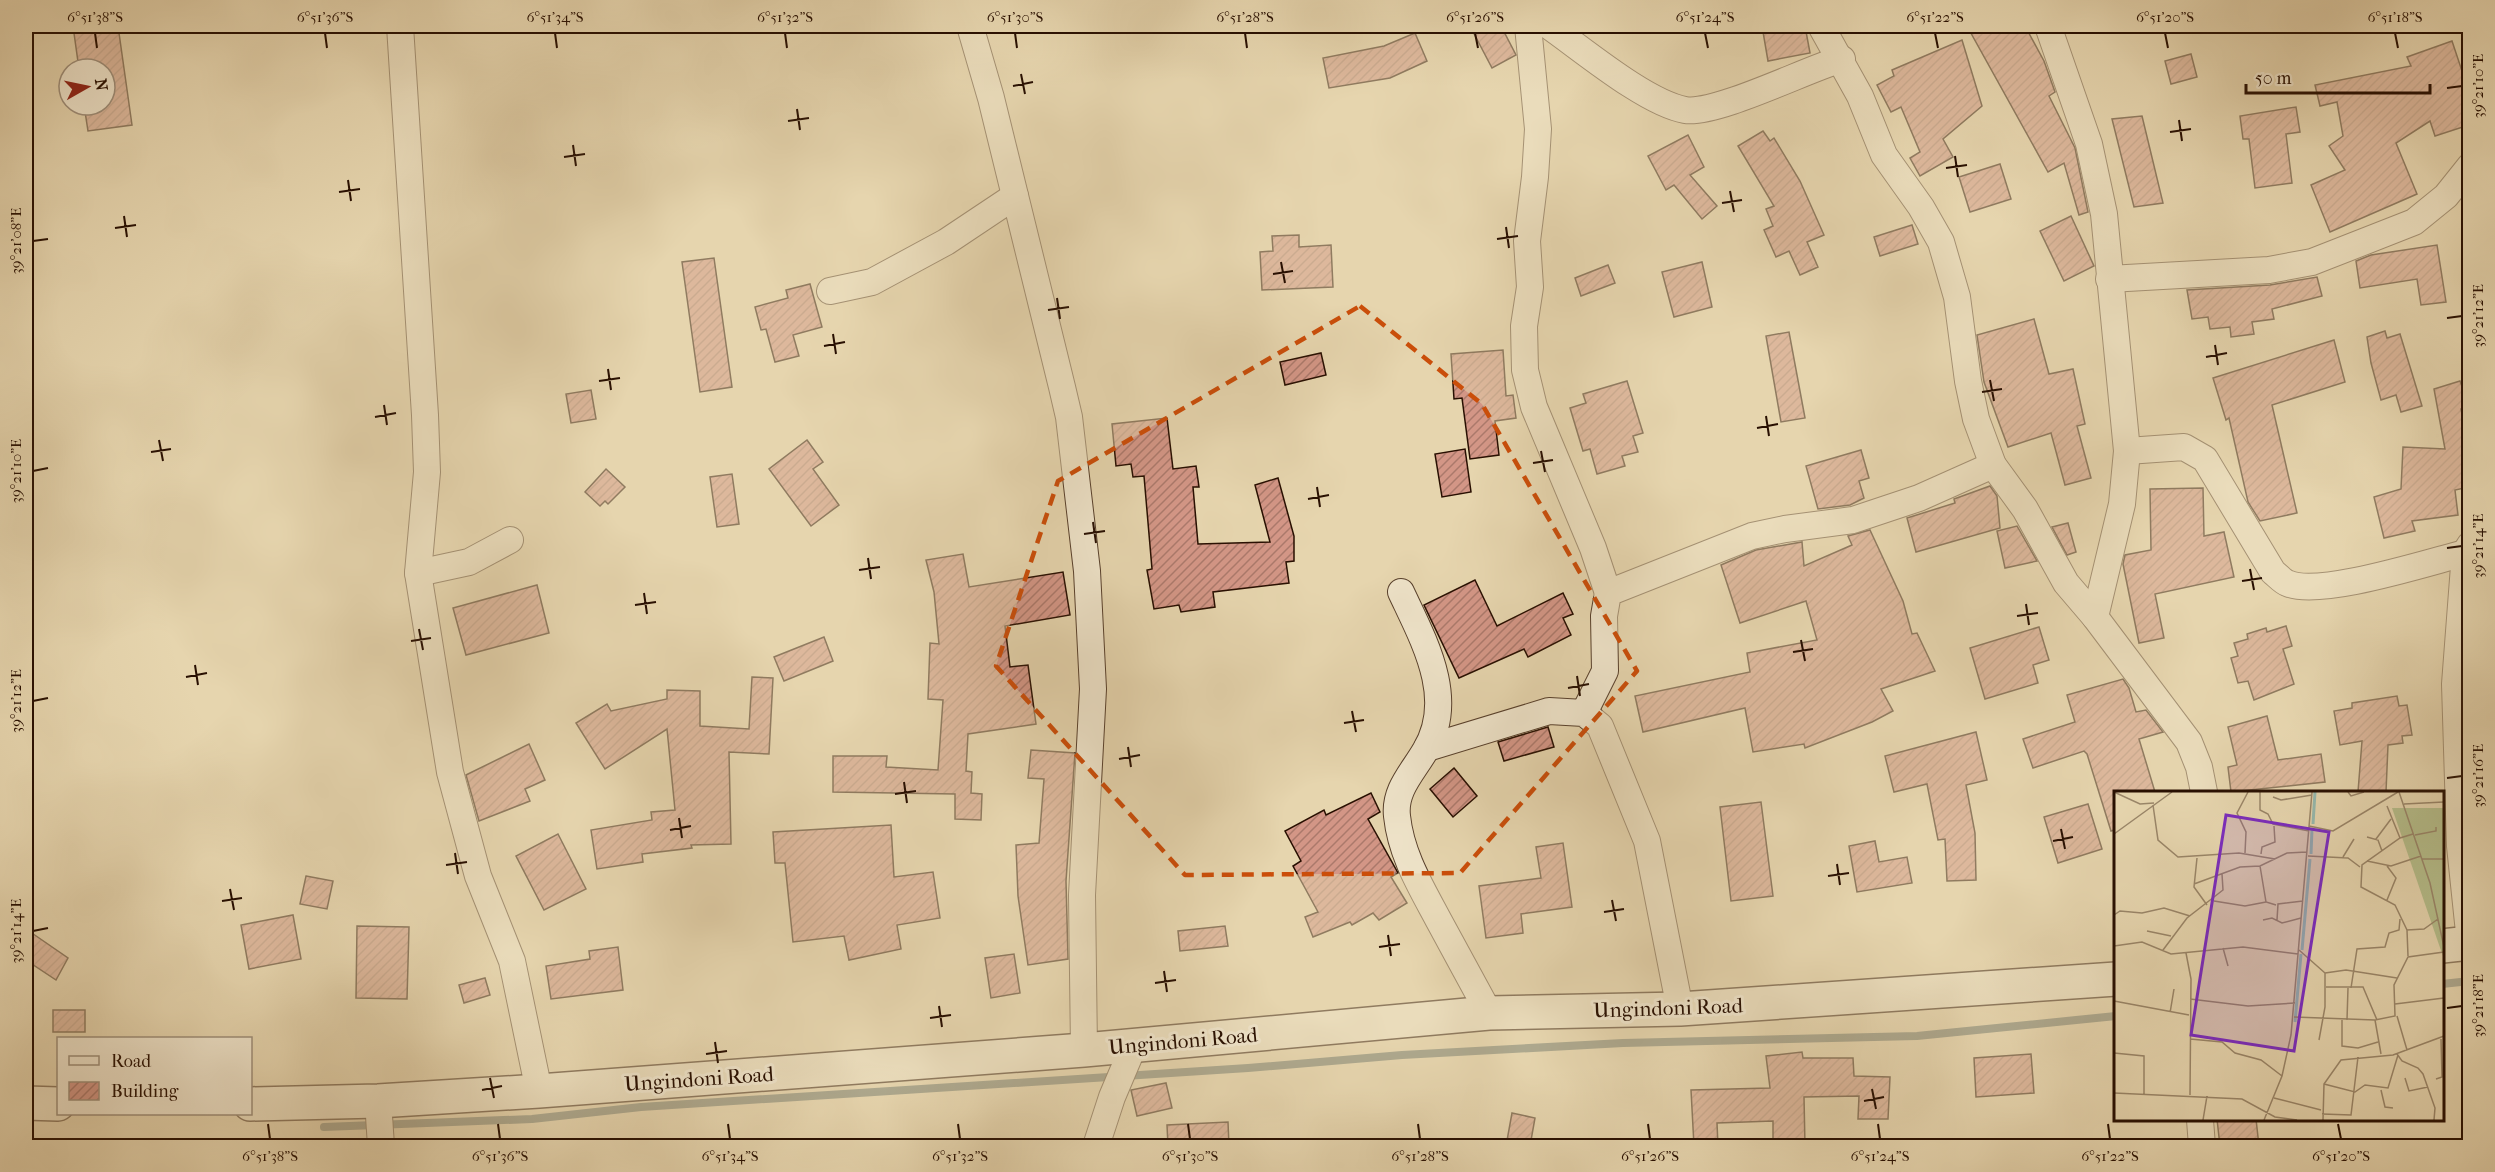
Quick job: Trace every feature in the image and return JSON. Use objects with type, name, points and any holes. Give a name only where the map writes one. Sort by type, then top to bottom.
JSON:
[{"type":"main road","points":[[2444,946],[2469,943]]},
{"type":"main road","name":"Ungindoni Road","points":[[252,1104],[378,1101],[539,1091],[1084,1050],[1489,1013],[1680,1009],[2114,979]]},
{"type":"main road","points":[[26,1103],[57,1104]]},
{"type":"street","points":[[400,26],[427,472],[418,573],[450,772],[478,876],[512,961],[539,1091]]},
{"type":"street","points":[[970,26],[1015,196],[1069,417],[1087,571],[1093,689],[1082,895],[1084,1050]]},
{"type":"street","points":[[1527,26],[1538,129],[1527,241],[1530,287],[1524,326],[1525,370],[1534,407],[1593,548],[1608,593],[1604,616],[1605,671],[1584,713]]},
{"type":"street","points":[[1549,26],[1579,49],[1660,101],[1686,110],[1718,105],[1842,58]]},
{"type":"street","points":[[1821,26],[1842,58],[1884,154],[1921,207],[1941,242],[1957,297],[1968,381],[1976,418],[1993,465],[2025,509],[2066,584],[2095,617],[2189,742],[2199,767],[2204,791]]},
{"type":"street","points":[[2048,26],[2089,144],[2104,214],[2127,451],[2122,504],[2095,617]]},
{"type":"street","points":[[2109,279],[2269,270],[2312,262],[2414,222],[2446,196],[2469,166]]},
{"type":"street","points":[[830,291],[872,282],[946,242],[1015,196]]},
{"type":"street","points":[[2127,451],[2184,447],[2205,459],[2273,572],[2288,584],[2312,587],[2359,581],[2467,549],[2455,684],[2460,846],[2469,943]]},
{"type":"street","points":[[1608,593],[1752,536],[1853,520],[1919,498],[1993,465]]},
{"type":"street","points":[[418,573],[469,562],[510,540]]},
{"type":"street","points":[[1401,592],[1427,647],[1439,684],[1436,719],[1427,748],[1401,787],[1396,814],[1406,859],[1489,1013]]},
{"type":"street","points":[[1427,748],[1549,711],[1584,713],[1600,726],[1647,841],[1680,1009]]},
{"type":"street","points":[[1096,1146],[1112,1097],[1134,1045]]},
{"type":"street","points":[[378,1101],[381,1146]]},
{"type":"street","points":[[2200,1121],[2202,1146]]},
{"type":"highlighted area","points":[[1360,306],[1482,404],[1637,671],[1460,873],[1185,875],[996,666],[1058,481]]},
{"type":"building","points":[[73,26],[118,26],[132,125],[88,131],[86,117],[117,117],[117,57],[77,57]]},
{"type":"building","points":[[1470,26],[1501,26],[1516,55],[1492,68]]},
{"type":"building","points":[[1762,26],[1805,26],[1810,53],[1768,61]]},
{"type":"building","points":[[1967,26],[2025,26],[2044,61],[2055,92],[2049,96],[2075,148],[2088,212],[2079,215],[2064,163],[2048,172]]},
{"type":"building","points":[[1415,33],[1427,61],[1390,78],[1329,88],[1323,58],[1384,46]]},
{"type":"building","points":[[1962,40],[1982,106],[1943,139],[1953,157],[1920,176],[1910,158],[1920,152],[1901,107],[1891,112],[1877,85],[1894,76],[1892,70]]},
{"type":"building","points":[[2452,41],[2469,92],[2469,125],[2435,136],[2430,121],[2396,143],[2417,194],[2330,232],[2311,185],[2345,170],[2329,146],[2343,136],[2337,102],[2320,106],[2315,85],[2411,66],[2407,57]]},
{"type":"building","points":[[2191,54],[2197,77],[2171,84],[2165,61]]},
{"type":"building","points":[[2296,107],[2300,132],[2286,134],[2292,183],[2255,188],[2249,139],[2243,139],[2240,116]]},
{"type":"building","points":[[2142,116],[2163,203],[2134,207],[2112,119]]},
{"type":"building","points":[[1763,131],[1770,141],[1774,138],[1800,181],[1824,235],[1807,242],[1818,267],[1800,275],[1789,251],[1776,257],[1764,230],[1773,226],[1766,209],[1774,206],[1738,146]]},
{"type":"building","points":[[1688,135],[1704,167],[1690,175],[1717,206],[1702,219],[1674,185],[1666,190],[1648,156]]},
{"type":"building","points":[[2000,164],[2011,199],[1970,212],[1959,177]]},
{"type":"building","points":[[2071,216],[2094,266],[2064,281],[2040,231]]},
{"type":"building","points":[[1912,225],[1918,244],[1880,256],[1874,237]]},
{"type":"building","points":[[1299,235],[1299,247],[1331,245],[1333,287],[1262,290],[1260,252],[1273,251],[1272,236]]},
{"type":"building","points":[[2437,245],[2446,302],[2421,305],[2417,279],[2360,288],[2356,261],[2371,255]]},
{"type":"building","points":[[714,258],[732,387],[700,392],[682,262]]},
{"type":"building","points":[[1702,262],[1712,307],[1674,317],[1662,272]]},
{"type":"building","points":[[1608,265],[1615,283],[1581,296],[1575,278]]},
{"type":"building","points":[[2317,277],[2322,296],[2272,309],[2274,319],[2252,322],[2254,334],[2231,337],[2230,327],[2210,329],[2208,317],[2192,319],[2187,290],[2270,285]]},
{"type":"building","points":[[810,284],[822,327],[793,335],[799,356],[775,362],[766,329],[761,330],[755,307],[788,298],[786,290]]},
{"type":"building","points":[[2034,319],[2049,374],[2073,369],[2085,424],[2077,426],[2091,478],[2065,485],[2051,433],[2008,447],[1984,382],[1977,335]]},
{"type":"building","points":[[2385,331],[2387,338],[2400,334],[2422,406],[2401,412],[2396,395],[2381,400],[2367,337]]},
{"type":"building","points":[[1789,332],[1805,418],[1781,422],[1766,336]]},
{"type":"building","points":[[2334,340],[2345,382],[2272,405],[2297,513],[2260,521],[2248,502],[2229,418],[2226,420],[2213,378]]},
{"type":"building","points":[[1503,350],[1506,396],[1513,395],[1516,418],[1495,421],[1499,455],[1470,459],[1462,398],[1454,399],[1451,354]]},
{"type":"building","points":[[1321,353],[1326,375],[1285,385],[1280,362]]},
{"type":"building","points":[[1627,381],[1643,433],[1633,436],[1638,452],[1622,456],[1625,466],[1597,474],[1590,449],[1583,451],[1570,408],[1586,403],[1583,394]]},
{"type":"building","points":[[2460,381],[2469,406],[2461,409],[2469,451],[2469,487],[2455,490],[2458,515],[2412,521],[2415,531],[2384,538],[2374,497],[2401,489],[2403,447],[2445,449],[2434,389]]},
{"type":"building","points":[[591,390],[596,419],[571,423],[566,394]]},
{"type":"building","points":[[1167,418],[1173,469],[1196,466],[1199,487],[1193,487],[1198,544],[1270,542],[1255,485],[1278,478],[1294,536],[1294,561],[1286,562],[1289,583],[1213,592],[1215,607],[1181,612],[1179,605],[1154,609],[1147,570],[1152,569],[1144,476],[1133,477],[1131,464],[1116,466],[1112,424]]},
{"type":"building","points":[[807,440],[823,462],[813,469],[839,505],[811,526],[769,469]]},
{"type":"building","points":[[1465,449],[1471,492],[1442,497],[1435,454]]},
{"type":"building","points":[[1861,450],[1869,478],[1859,481],[1864,498],[1850,505],[1818,509],[1806,466]]},
{"type":"building","points":[[606,469],[625,487],[608,504],[605,501],[600,506],[585,492]]},
{"type":"building","points":[[732,474],[739,524],[717,527],[710,477]]},
{"type":"building","points":[[1990,486],[1997,496],[2000,528],[1916,552],[1907,518],[1955,503],[1954,499]]},
{"type":"building","points":[[2203,488],[2204,536],[2224,532],[2234,577],[2155,594],[2164,638],[2139,643],[2123,564],[2125,555],[2151,550],[2150,489]]},
{"type":"building","points":[[2068,523],[2076,552],[2067,555],[2052,527]]},
{"type":"building","points":[[2017,526],[2037,561],[2005,568],[1997,531]]},
{"type":"building","points":[[1870,530],[1903,601],[1912,634],[1917,633],[1935,671],[1881,689],[1893,711],[1872,722],[1805,748],[1804,744],[1753,752],[1745,708],[1643,732],[1635,696],[1750,672],[1747,653],[1817,640],[1806,601],[1740,623],[1721,565],[1756,550],[1802,542],[1804,566],[1852,545],[1848,536]]},
{"type":"building","points":[[963,554],[969,587],[1063,572],[1070,615],[1005,626],[1010,667],[1028,665],[1036,724],[968,734],[966,771],[972,772],[971,793],[982,794],[981,820],[955,819],[955,794],[833,792],[833,756],[887,756],[886,767],[938,770],[943,700],[928,699],[930,643],[939,644],[934,592],[926,560]]},
{"type":"building","points":[[1475,580],[1497,626],[1563,593],[1573,614],[1563,618],[1571,635],[1528,657],[1524,649],[1459,678],[1424,605]]},
{"type":"building","points":[[537,585],[549,633],[466,655],[453,608]]},
{"type":"building","points":[[2286,626],[2292,646],[2283,649],[2294,684],[2254,700],[2248,681],[2238,683],[2231,658],[2238,656],[2234,643],[2248,639],[2247,634],[2266,628],[2267,632]]},
{"type":"building","points":[[2039,627],[2049,660],[2033,665],[2038,683],[1985,699],[1970,648]]},
{"type":"building","points":[[824,637],[833,661],[784,681],[774,657]]},
{"type":"building","points":[[752,677],[773,678],[769,754],[729,752],[731,844],[691,845],[692,848],[642,854],[643,862],[597,869],[591,830],[652,820],[651,812],[675,810],[667,729],[605,769],[576,723],[607,704],[611,711],[667,699],[667,690],[700,691],[700,726],[749,729]]},
{"type":"building","points":[[2123,679],[2129,688],[2136,712],[2146,710],[2163,732],[2139,739],[2155,791],[2114,791],[2114,830],[2111,831],[2087,754],[2084,751],[2033,768],[2023,739],[2075,722],[2067,695]]},
{"type":"building","points":[[2397,696],[2399,706],[2407,705],[2412,735],[2402,736],[2403,743],[2388,745],[2386,791],[2358,791],[2362,741],[2340,745],[2334,711],[2352,708],[2352,703]]},
{"type":"building","points":[[2267,716],[2278,760],[2321,754],[2325,782],[2231,791],[2228,767],[2237,765],[2228,727]]},
{"type":"building","points":[[1548,727],[1554,747],[1504,761],[1498,742]]},
{"type":"building","points":[[1976,732],[1987,780],[1966,785],[1975,833],[1976,880],[1947,881],[1945,839],[1938,840],[1927,784],[1894,792],[1885,756]]},
{"type":"building","points":[[529,744],[545,780],[525,789],[530,801],[479,821],[466,775]]},
{"type":"building","points":[[1031,750],[1075,753],[1066,881],[1068,959],[1028,965],[1018,896],[1016,845],[1039,843],[1044,779],[1028,778]]},
{"type":"building","points":[[1454,768],[1477,796],[1453,817],[1430,789]]},
{"type":"building","points":[[1371,793],[1380,812],[1368,819],[1398,873],[1391,877],[1407,903],[1379,920],[1373,913],[1352,925],[1350,922],[1313,937],[1305,917],[1318,912],[1293,866],[1301,861],[1285,831],[1324,810],[1326,815]]},
{"type":"building","points":[[1761,802],[1773,896],[1731,901],[1720,807]]},
{"type":"building","points":[[2088,804],[2102,849],[2058,863],[2044,817]]},
{"type":"building","points":[[891,825],[894,877],[933,872],[940,918],[897,925],[901,949],[849,960],[844,936],[793,942],[785,863],[775,863],[773,832]]},
{"type":"building","points":[[558,834],[586,889],[544,910],[516,856]]},
{"type":"building","points":[[1875,841],[1879,862],[1907,857],[1912,883],[1857,892],[1849,846]]},
{"type":"building","points":[[1563,843],[1572,907],[1521,914],[1523,933],[1486,938],[1479,886],[1541,878],[1536,847]]},
{"type":"building","points":[[306,876],[333,881],[327,909],[300,904]]},
{"type":"building","points":[[293,915],[301,959],[249,969],[241,925]]},
{"type":"building","points":[[357,926],[409,927],[407,999],[356,998]]},
{"type":"building","points":[[1225,926],[1228,946],[1180,951],[1178,931]]},
{"type":"building","points":[[26,929],[68,958],[56,980],[26,960]]},
{"type":"building","points":[[618,947],[623,990],[551,999],[546,966],[590,959],[589,951]]},
{"type":"building","points":[[1014,954],[1020,993],[991,998],[985,958]]},
{"type":"building","points":[[485,978],[490,995],[464,1003],[459,985]]},
{"type":"building","points":[[53,1010],[85,1010],[85,1032],[53,1032]]},
{"type":"building","points":[[1802,1052],[1803,1058],[1853,1058],[1854,1076],[1890,1077],[1888,1119],[1858,1119],[1859,1096],[1804,1097],[1805,1146],[1773,1146],[1773,1121],[1717,1123],[1718,1146],[1694,1146],[1691,1090],[1770,1088],[1766,1056]]},
{"type":"building","points":[[2031,1054],[2034,1093],[1976,1097],[1974,1058]]},
{"type":"building","points":[[1166,1083],[1172,1108],[1137,1116],[1131,1090]]},
{"type":"building","points":[[1512,1113],[1535,1118],[1530,1146],[1506,1146]]},
{"type":"building","points":[[2217,1121],[2256,1121],[2259,1146],[2220,1146]]},
{"type":"building","points":[[1228,1122],[1229,1146],[1168,1146],[1167,1125]]},
{"type":"waterway","points":[[2444,984],[2470,981]]},
{"type":"waterway","points":[[324,1127],[532,1119],[641,1107],[1248,1068],[1402,1055],[1623,1043],[1917,1036],[2114,1016]]}]
